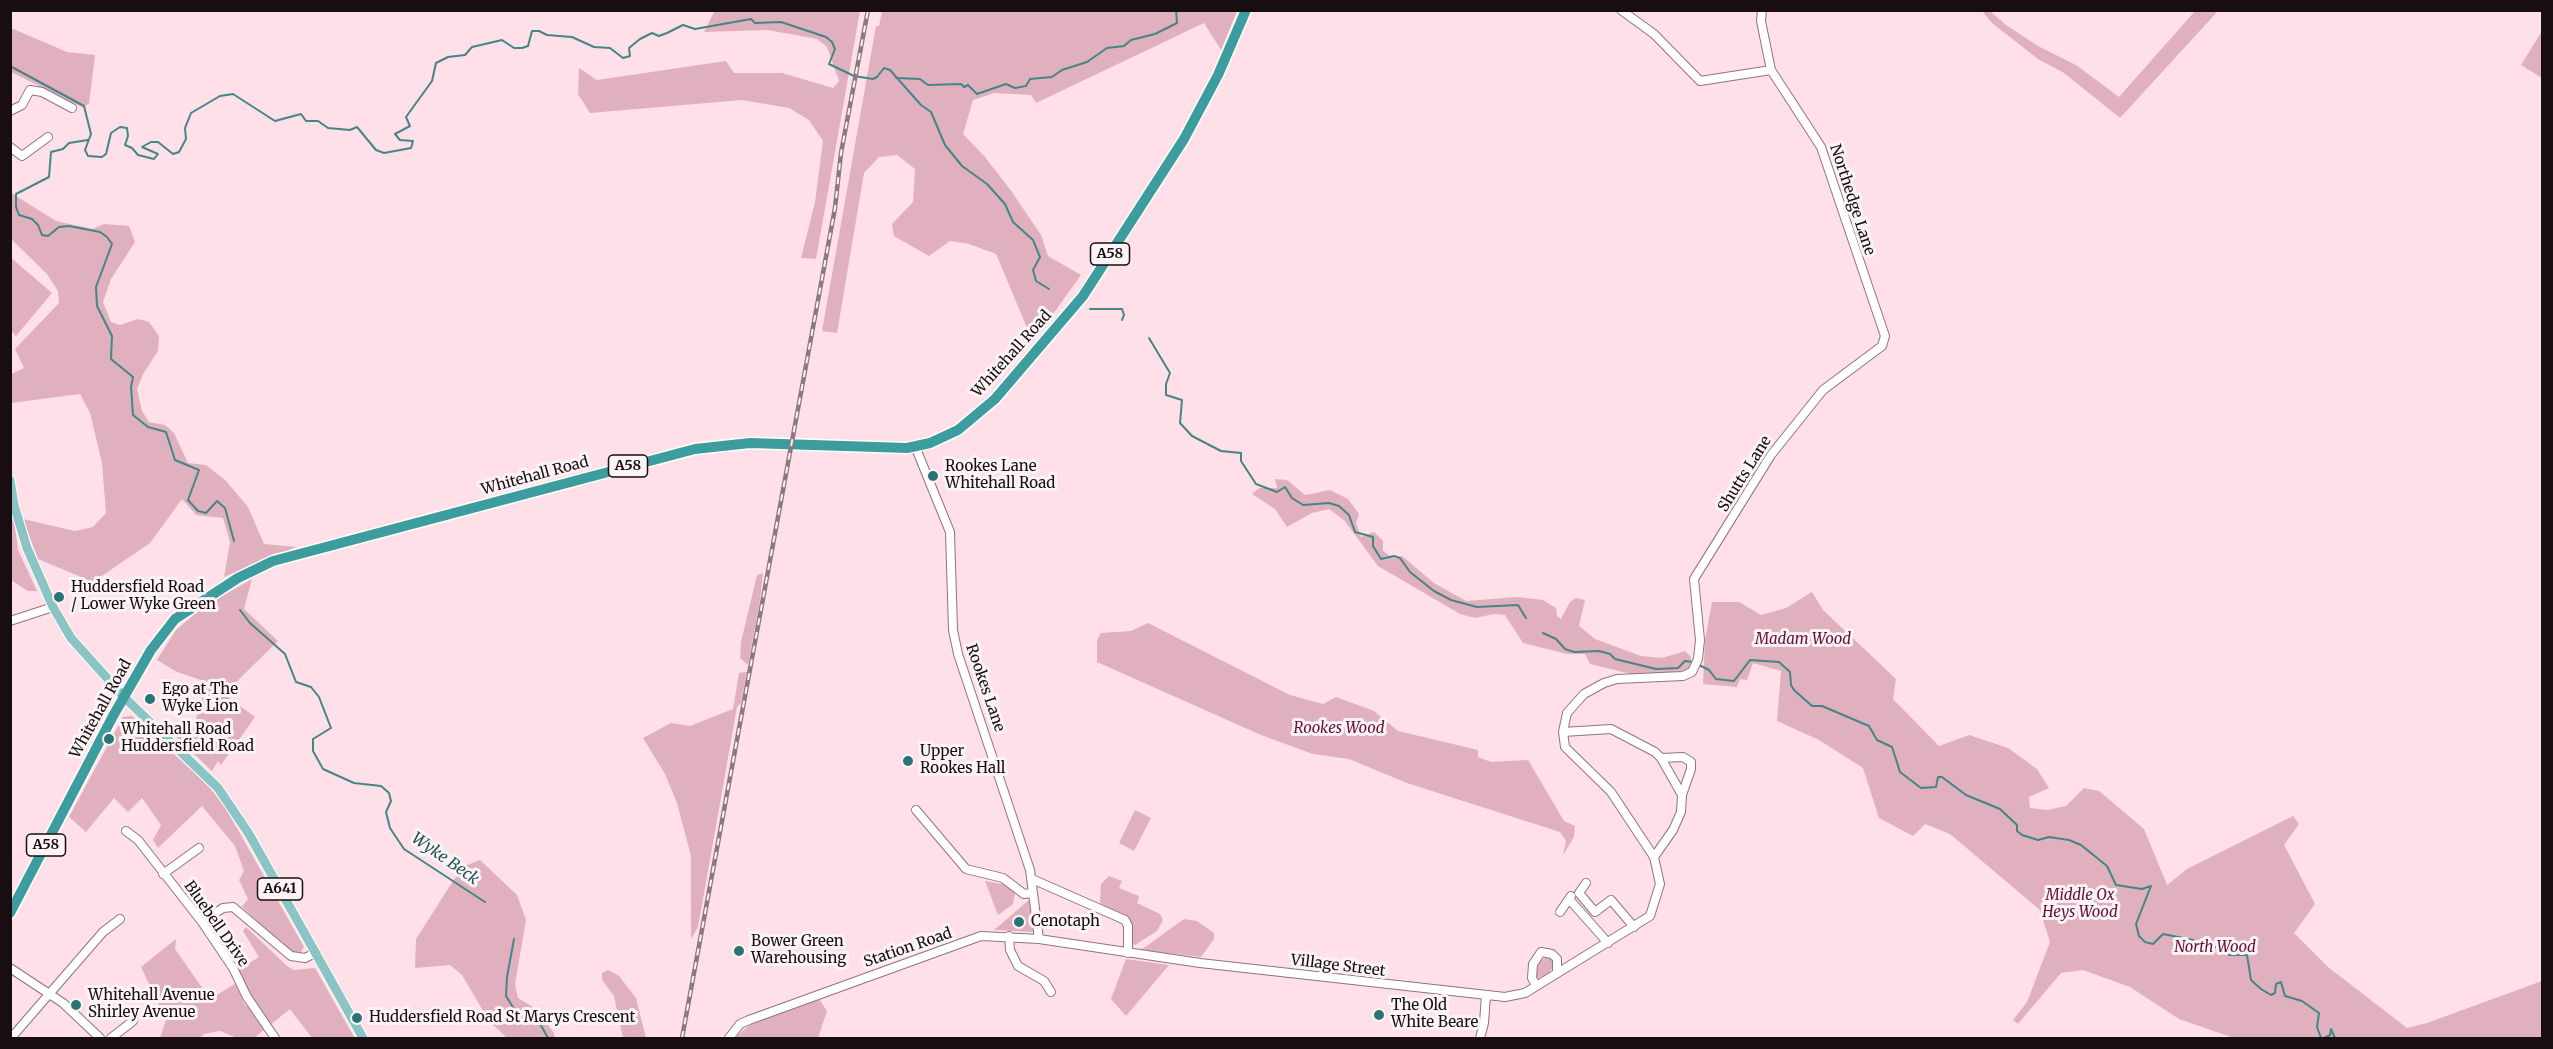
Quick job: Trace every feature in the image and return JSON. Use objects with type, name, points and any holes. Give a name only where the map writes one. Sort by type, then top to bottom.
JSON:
[{"type":"highway","name":"Whitehall Road","points":[[10,913],[124,697],[151,651],[175,619],[206,597],[273,561],[695,449],[750,442],[879,448],[915,446],[943,439],[974,419],[1013,380],[1083,296],[1185,139],[1218,75],[1246,10]]},
{"type":"main road","name":"A641","points":[[10,480],[17,516],[27,548],[53,607],[71,638],[124,697],[218,788],[249,834],[363,1038]]},
{"type":"street","points":[[1621,10],[1654,34],[1700,81],[1771,70]]},
{"type":"street","name":"Northedge Lane","points":[[1762,10],[1761,21],[1771,70],[1821,147],[1885,336]]},
{"type":"street","points":[[10,111],[22,105],[30,90],[42,92],[72,108]]},
{"type":"street","points":[[10,147],[22,156],[48,137]]},
{"type":"street","name":"Shutts Lane","points":[[1563,732],[1566,712],[1574,702],[1604,683],[1617,679],[1683,676],[1694,670],[1698,660],[1700,640],[1694,579],[1771,455],[1823,390],[1882,346],[1885,336]]},
{"type":"street","name":"Rookes Lane","points":[[915,446],[950,532],[953,630],[958,654],[1004,787],[1032,879],[1039,939]]},
{"type":"street","points":[[10,621],[53,607]]},
{"type":"street","points":[[1661,758],[1683,757],[1691,762],[1691,769],[1682,795],[1679,820],[1654,857],[1611,792],[1594,773],[1571,756],[1565,747],[1563,732],[1611,729],[1655,752],[1661,758],[1682,795]]},
{"type":"street","points":[[916,810],[966,869],[1003,878],[1024,894],[1032,893]]},
{"type":"street","name":"Bluebell Drive","points":[[126,831],[138,840],[202,922],[233,968],[247,997],[275,1038]]},
{"type":"street","points":[[163,874],[199,848]]},
{"type":"street","name":"Village Street","points":[[1039,939],[1128,953],[1486,996],[1515,996],[1650,916],[1660,884],[1654,857]]},
{"type":"street","points":[[1032,879],[1125,920],[1128,926],[1128,953]]},
{"type":"street","points":[[1586,883],[1579,893],[1595,912],[1611,900],[1634,927]]},
{"type":"street","points":[[1560,912],[1571,897],[1608,942]]},
{"type":"street","points":[[202,922],[223,908],[233,907],[291,956],[305,958],[315,952]]},
{"type":"street","points":[[11,1038],[103,932],[120,919]]},
{"type":"street","name":"Station Road","points":[[729,1038],[740,1024],[885,969],[981,936],[1039,939]]},
{"type":"street","points":[[1009,936],[1010,950],[1018,966],[1044,981],[1051,992]]},
{"type":"street","points":[[1536,985],[1532,978],[1533,964],[1541,952],[1552,954],[1557,959],[1557,971]]},
{"type":"street","points":[[10,968],[50,994],[100,1038]]},
{"type":"street","points":[[1480,1038],[1484,1023],[1486,996]]},
{"type":"street","points":[[111,1038],[133,1021]]},
{"type":"green space","points":[[715,10],[860,11],[816,259],[801,258],[815,202],[823,141],[809,120],[789,108],[742,100],[590,113],[578,94],[579,68],[597,80],[726,61],[734,73],[782,73],[833,88],[839,81],[827,47],[817,39],[768,30],[704,32]]},
{"type":"green space","points":[[882,11],[1237,11],[1221,50],[1204,23],[1036,103],[1031,95],[994,93],[973,100],[963,134],[985,157],[1012,192],[1041,235],[1048,256],[1081,275],[1033,342],[996,254],[969,244],[950,241],[929,256],[894,236],[892,224],[913,202],[915,169],[897,155],[879,157],[864,173],[837,333],[822,331],[876,26],[879,26]]},
{"type":"green space","points":[[1982,11],[1990,11],[2006,25],[2038,46],[2076,65],[2119,97],[2195,11],[2218,11],[2120,118],[2064,73],[2038,59],[1992,23]]},
{"type":"green space","points":[[11,28],[67,52],[95,55],[89,104],[82,107],[11,72]]},
{"type":"green space","points":[[2542,31],[2542,78],[2521,65]]},
{"type":"green space","points":[[11,193],[56,221],[93,229],[104,224],[129,226],[135,242],[111,279],[103,302],[111,322],[120,325],[138,319],[149,322],[159,336],[158,351],[143,374],[137,389],[142,411],[149,422],[165,425],[174,433],[188,463],[206,465],[226,481],[248,507],[264,544],[296,547],[224,577],[230,542],[223,518],[196,515],[182,499],[150,543],[93,582],[38,559],[23,519],[75,531],[93,527],[106,513],[102,463],[90,413],[80,394],[11,403],[10,375],[24,368],[15,349],[59,303],[58,291],[47,274],[11,239]]},
{"type":"green space","points":[[10,257],[52,293],[16,336],[11,331]]},
{"type":"green space","points":[[1275,479],[1287,480],[1305,495],[1330,490],[1348,499],[1359,514],[1356,523],[1361,537],[1374,532],[1383,541],[1383,551],[1393,558],[1402,556],[1434,583],[1466,601],[1517,597],[1543,600],[1556,608],[1557,616],[1561,619],[1570,602],[1576,598],[1585,600],[1579,626],[1595,639],[1641,656],[1662,658],[1685,651],[1691,657],[1690,669],[1672,674],[1635,675],[1590,664],[1585,654],[1567,654],[1523,643],[1505,615],[1494,614],[1475,618],[1460,614],[1378,566],[1344,520],[1329,509],[1312,513],[1287,527],[1275,509],[1252,494],[1259,488],[1277,488]]},
{"type":"green space","points":[[11,518],[14,519],[18,550],[37,591],[28,591],[11,580]]},
{"type":"green space","points":[[763,573],[748,665],[740,658],[741,642],[757,575]]},
{"type":"green space","points":[[252,579],[244,609],[278,641],[224,694],[255,717],[221,765],[218,761],[212,771],[174,735],[175,732],[179,733],[190,739],[207,682],[177,672],[157,660],[176,630],[204,606]]},
{"type":"green space","points":[[1812,592],[1823,610],[1896,679],[1893,699],[1939,746],[1969,735],[2008,748],[2037,769],[2049,788],[2029,797],[2030,808],[2047,810],[2066,806],[2084,788],[2099,791],[2144,829],[2167,885],[2187,869],[2293,816],[2299,824],[2284,845],[2315,904],[2294,933],[2328,967],[2407,1028],[2427,1023],[2542,981],[2542,1038],[2234,1038],[2179,1019],[2130,987],[2083,970],[2061,973],[2018,1024],[2013,1020],[2027,1002],[2050,942],[2040,910],[1950,834],[1925,824],[1913,836],[1879,818],[1863,768],[1819,740],[1777,721],[1781,671],[1753,663],[1747,680],[1740,679],[1737,687],[1703,684],[1705,640],[1712,602],[1739,602],[1761,615],[1786,608]]},
{"type":"green space","name":"Rookes Wood","points":[[1148,623],[1290,695],[1323,704],[1336,697],[1374,711],[1398,731],[1478,750],[1478,757],[1491,762],[1528,760],[1564,821],[1575,826],[1574,837],[1563,855],[1566,841],[1560,832],[1407,783],[1349,759],[1313,754],[1261,735],[1097,662],[1097,640],[1101,633],[1131,631]]},
{"type":"green space","points":[[747,672],[741,703],[737,707],[698,927],[691,939],[691,856],[677,803],[665,774],[643,738],[671,723],[690,726],[733,709],[739,673]]},
{"type":"green space","points":[[132,716],[206,783],[225,807],[304,947],[301,952],[295,954],[291,952],[242,907],[248,899],[239,880],[244,871],[235,846],[202,806],[158,848],[153,840],[161,825],[142,798],[128,812],[114,798],[86,832],[69,817],[123,717]]},
{"type":"green space","points":[[1135,810],[1151,818],[1134,851],[1119,843]]},
{"type":"green space","points":[[480,860],[517,895],[526,920],[515,984],[518,998],[536,1009],[554,1033],[555,1038],[507,1038],[489,1021],[462,975],[450,965],[415,968],[416,939],[462,867]]},
{"type":"green space","points":[[1109,876],[1122,881],[1119,888],[1139,896],[1137,903],[1160,914],[1163,920],[1157,931],[1135,945],[1130,944],[1130,922],[1100,903],[1101,884]]},
{"type":"green space","points":[[985,881],[1007,885],[1015,893],[1013,904],[998,915]]},
{"type":"green space","points":[[1029,900],[1033,932],[994,930]]},
{"type":"green space","points":[[1184,919],[1197,921],[1214,933],[1214,939],[1201,957],[1141,950]]},
{"type":"green space","points":[[246,927],[287,966],[294,970],[315,968],[354,1037],[312,1038],[290,1009],[254,1038],[237,1038],[220,1031],[204,1034],[200,1038],[160,1038],[166,1020],[141,967],[176,939],[175,949],[210,999],[235,984],[245,1005],[252,1009],[238,970],[259,957],[243,931]]},
{"type":"green space","points":[[1547,957],[1553,960],[1554,966],[1548,974],[1538,978],[1535,974],[1538,962]]},
{"type":"green space","points":[[1126,959],[1169,965],[1126,1016],[1111,999]]},
{"type":"green space","points":[[608,970],[619,976],[636,998],[646,1038],[623,1038],[614,996],[602,980],[602,973]]},
{"type":"green space","points":[[819,999],[827,1011],[818,1038],[739,1038],[736,1036],[750,1025]]},
{"type":"waterway","points":[[896,78],[920,79],[928,85],[961,84],[964,87],[968,85],[977,94],[1006,84],[1015,88],[1026,86],[1030,79],[1052,77],[1062,70],[1087,62],[1107,48],[1124,46],[1131,40],[1155,34],[1177,23],[1176,10]]},
{"type":"waterway","points":[[10,66],[84,106],[91,134],[85,150],[88,156],[102,157],[106,154],[111,133],[120,127],[127,128],[128,136],[125,145],[132,148],[138,155],[154,159],[158,154],[142,147],[151,142],[158,142],[173,154],[179,152],[186,139],[185,128],[191,113],[220,96],[233,94],[275,121],[301,114],[306,121],[318,121],[328,128],[350,130],[357,127],[376,150],[384,153],[411,148],[413,141],[400,140],[395,134],[410,126],[406,117],[432,81],[436,63],[448,57],[465,55],[472,47],[502,40],[514,48],[522,48],[528,46],[532,31],[539,31],[547,35],[572,37],[594,47],[610,48],[623,58],[630,56],[629,48],[640,39],[652,33],[659,36],[683,25],[695,29],[751,19],[755,23],[781,22],[826,37],[835,49],[829,64],[854,76],[873,79],[884,68],[890,70],[921,105],[931,112],[945,145],[962,166],[987,184],[1005,204],[1013,222],[1033,240],[1040,257],[1033,270],[1036,281],[1049,289]]},
{"type":"waterway","name":"Wyke Beck","points":[[88,140],[69,143],[63,149],[51,152],[49,177],[16,194],[16,207],[19,215],[32,219],[38,225],[42,235],[48,236],[59,227],[69,226],[100,232],[112,244],[96,287],[97,306],[112,336],[111,359],[133,377],[131,387],[133,415],[148,427],[166,432],[175,460],[199,470],[188,500],[198,511],[206,513],[217,501],[225,508],[234,541]]},
{"type":"waterway","points":[[1090,309],[1122,309],[1124,315],[1122,320]]},
{"type":"waterway","points":[[1149,338],[1170,373],[1166,384],[1166,395],[1182,400],[1180,423],[1192,436],[1221,451],[1241,453],[1241,461],[1256,484],[1277,492],[1285,487],[1292,498],[1303,505],[1329,503],[1339,506],[1349,515],[1355,532],[1373,537],[1373,546],[1381,559],[1394,556],[1400,558],[1410,572],[1434,591],[1451,600],[1477,607],[1518,605],[1526,618]]},
{"type":"waterway","name":"Wyke Beck","points":[[240,610],[250,623],[285,654],[296,682],[311,687],[319,697],[331,728],[313,739],[313,751],[323,769],[354,783],[381,786],[389,793],[391,801],[386,812],[390,828],[404,849],[485,902]]},
{"type":"waterway","points":[[1543,633],[1556,639],[1565,649],[1574,652],[1599,651],[1610,654],[1615,659],[1656,669],[1678,668],[1685,661],[1693,662],[1709,670],[1716,679],[1734,681],[1750,660],[1779,662],[1790,672],[1791,685],[1794,690],[1812,706],[1822,706],[1869,726],[1877,740],[1892,747],[1900,772],[1921,788],[1936,787],[1938,777],[1942,777],[1966,795],[2000,809],[2017,825],[2017,831],[2022,835],[2038,840],[2049,837],[2069,840],[2081,845],[2107,866],[2116,885],[2142,889],[2151,886],[2136,924],[2139,936],[2145,942],[2153,944],[2163,934],[2193,940],[2204,947],[2221,947],[2229,955],[2247,955],[2251,980],[2261,989],[2271,995],[2275,993],[2276,984],[2281,982],[2285,996],[2302,1001],[2319,1013],[2317,1027],[2321,1038]]},
{"type":"waterway","name":"Wyke Beck","points":[[514,939],[506,996],[514,1009],[538,1020],[548,1038]]},
{"type":"waterway","points":[[2324,1038],[2330,1035],[2331,1029],[2335,1038]]},
{"type":"railway","points":[[682,1038],[835,208],[841,153],[868,10]]},
{"type":"place","name":"Rookes Lane Whitehall Road","points":[[933,476]]},
{"type":"place","name":"Huddersfield Road / Lower Wyke Green","points":[[59,597]]},
{"type":"place","name":"Ego at The Wyke Lion","points":[[150,699]]},
{"type":"place","name":"Whitehall Road Huddersfield Road","points":[[109,739]]},
{"type":"place","name":"Upper Rookes Hall","points":[[908,761]]},
{"type":"place","name":"Cenotaph","points":[[1019,922]]},
{"type":"place","name":"Bower Green Warehousing","points":[[739,951]]},
{"type":"place","name":"Whitehall Avenue Shirley Avenue","points":[[76,1005]]},
{"type":"place","name":"The Old White Beare","points":[[1379,1015]]},
{"type":"place","name":"Huddersfield Road St Marys Crescent","points":[[357,1018]]},
{"type":"park label","name":"Madam Wood","points":[[1803,640]]},
{"type":"park label","name":"Middle Ox Heys Wood","points":[[2080,904]]},
{"type":"park label","name":"North Wood","points":[[2215,948]]}]
